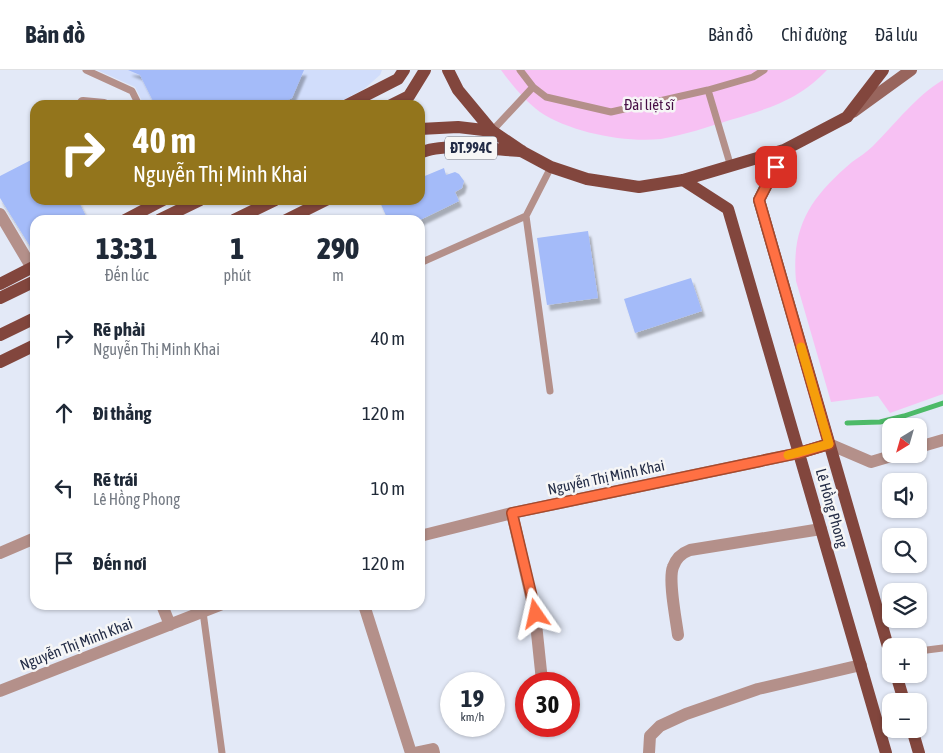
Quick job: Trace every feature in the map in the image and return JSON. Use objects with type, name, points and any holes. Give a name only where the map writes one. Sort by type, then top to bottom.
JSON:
[{"type":"main road","points":[[357,100],[398,79],[404,70]]},
{"type":"main road","points":[[401,100],[409,96],[425,70]]},
{"type":"main road","points":[[448,70],[458,90],[492,131],[524,152],[551,167],[587,179],[639,187],[683,180],[784,150],[847,117],[911,70]]},
{"type":"main road","points":[[847,117],[883,70]]},
{"type":"main road","name":"ĐT.994C","points":[[425,129],[458,127],[492,131]]},
{"type":"main road","name":"ĐT.994C","points":[[425,150],[458,148],[524,152]]},
{"type":"main road","name":"Lê Hồng Phong","points":[[784,150],[759,200],[886,638]]},
{"type":"main road","name":"Lê Hồng Phong","points":[[683,180],[728,209],[886,753]]},
{"type":"main road","points":[[134,215],[154,205]]},
{"type":"main road","points":[[168,215],[187,205]]},
{"type":"main road","points":[[244,215],[265,205]]},
{"type":"main road","points":[[296,215],[316,205]]},
{"type":"main road","points":[[0,298],[7,285],[30,269]]},
{"type":"main road","points":[[7,285],[30,282]]},
{"type":"main road","points":[[0,335],[30,322]]},
{"type":"main road","points":[[0,362],[30,347]]},
{"type":"main road","points":[[799,453],[829,444]]},
{"type":"main road","points":[[915,738],[919,753]]},
{"type":"street","points":[[0,214],[30,262]]},
{"type":"street","points":[[928,444],[943,440]]},
{"type":"street","points":[[829,444],[871,462],[882,459]]},
{"type":"street","name":"Nguyễn Thị Minh Khai","points":[[425,535],[512,513],[799,453]]},
{"type":"street","points":[[512,513],[536,614],[541,672]]},
{"type":"street","points":[[678,635],[672,569],[684,552],[821,529]]},
{"type":"street","points":[[0,553],[30,540]]},
{"type":"street","points":[[164,610],[170,625]]},
{"type":"street","name":"Nguyễn Thị Minh Khai","points":[[0,691],[207,610]]},
{"type":"street","points":[[366,610],[413,753],[433,749],[434,753]]},
{"type":"street","points":[[649,753],[650,736],[660,726],[686,714],[758,689],[861,665]]},
{"type":"lane","points":[[86,70],[132,91],[137,100]]},
{"type":"lane","points":[[520,70],[533,87],[546,97],[611,112],[708,90],[753,77],[764,70]]},
{"type":"lane","points":[[492,131],[533,87]]},
{"type":"lane","points":[[708,90],[731,167]]},
{"type":"lane","points":[[550,392],[526,216],[551,167]]},
{"type":"lane","points":[[425,261],[526,216]]},
{"type":"lane","points":[[202,612],[222,753]]},
{"type":"lane","points":[[927,650],[943,648]]},
{"type":"shaded area","points":[[97,70],[382,70],[380,75],[364,89],[343,100],[142,100],[135,87]]},
{"type":"green space","name":"Đài liệt sĩ","points":[[501,70],[827,70],[805,89],[770,107],[687,133],[661,139],[646,140],[598,134],[552,119],[529,103]]},
{"type":"green space","points":[[943,80],[943,394],[890,413],[878,396],[831,402],[796,281],[795,262],[801,228],[807,214],[825,188],[852,162],[873,146],[915,102]]},
{"type":"building","points":[[128,70],[304,70],[292,98],[288,100],[152,100],[140,75]]},
{"type":"building","points":[[30,161],[30,205],[80,205],[86,215],[30,215],[30,246],[0,198],[0,176]]},
{"type":"building","points":[[444,168],[446,175],[455,172],[459,174],[464,181],[462,188],[455,192],[459,201],[425,218],[425,215],[386,215],[381,205],[425,205],[425,176]]},
{"type":"building","points":[[588,231],[598,298],[547,305],[537,238]]},
{"type":"building","points":[[691,278],[702,311],[635,333],[624,299]]},
{"type":"waterway","points":[[847,423],[880,422],[943,403]]},
{"type":"slow traffic","points":[[788,455],[829,444],[801,347]]},
{"type":"route","points":[[536,614],[512,513],[799,453],[829,444],[759,200],[776,167]]}]
